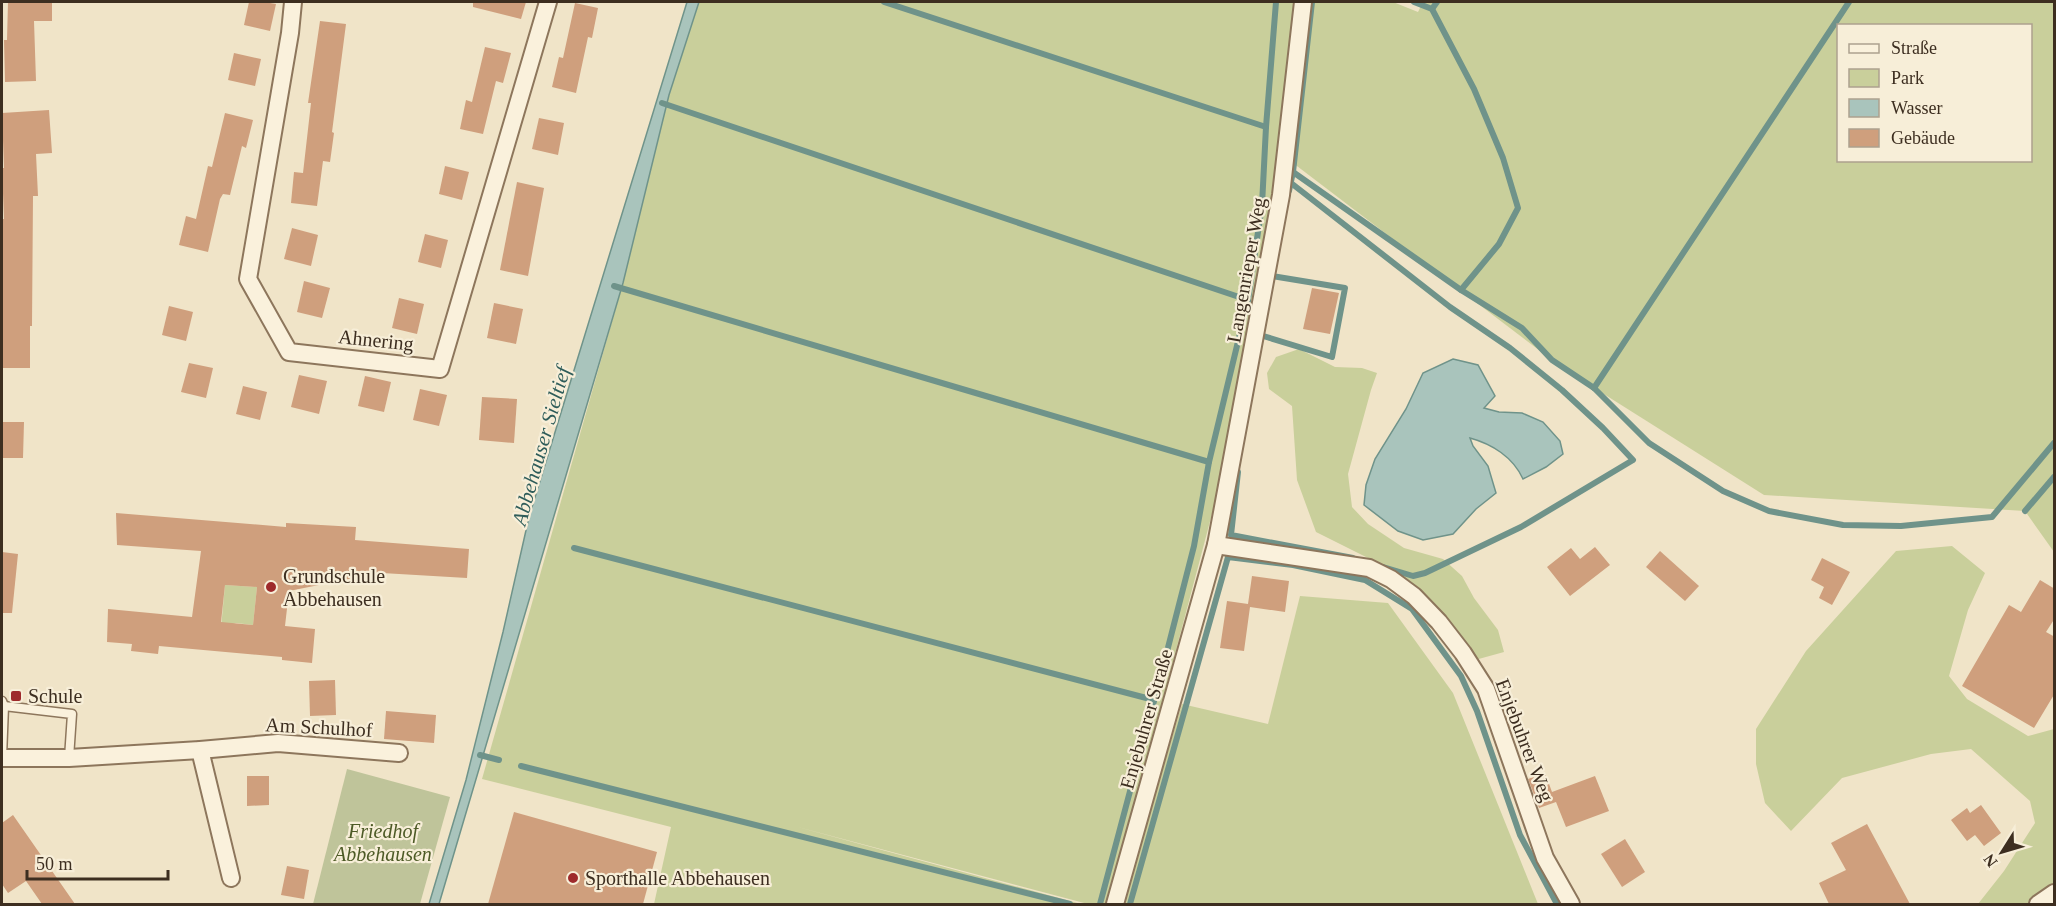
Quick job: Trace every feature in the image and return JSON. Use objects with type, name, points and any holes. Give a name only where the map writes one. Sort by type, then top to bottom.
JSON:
[{"type":"street","name":"Ahnering","points":[[293,2],[290,33],[248,279],[289,352],[440,369],[548,2]]},
{"type":"street","name":"Langenrieper Weg","points":[[1216,545],[1281,195],[1303,2]]},
{"type":"street","name":"Enjebuhrer Straße","points":[[1115,904],[1216,545]]},
{"type":"street","name":"Enjebuhrer Weg","points":[[1216,545],[1369,568],[1391,579],[1414,596],[1439,622],[1463,653],[1486,689],[1545,858],[1571,904]]},
{"type":"street","name":"Am Schulhof","points":[[2,758],[69,758],[278,743],[399,753]]},
{"type":"street","points":[[200,750],[231,878]]},
{"type":"street","points":[[2038,904],[2055,893]]},
{"type":"lane","points":[[2,758],[3,704],[72,714],[69,758]]},
{"type":"green space","points":[[699,2],[1393,2],[1418,12],[1423,2],[2054,2],[2054,552],[2025,511],[1764,495],[1561,367],[1293,163],[1227,457],[1109,904],[1088,904],[794,826],[1081,904],[654,904],[671,827],[482,779],[623,283],[669,95]]},
{"type":"green space","points":[[1299,349],[1335,367],[1362,368],[1377,373],[1348,474],[1352,507],[1368,524],[1404,548],[1443,559],[1462,576],[1474,598],[1498,630],[1504,652],[1475,660],[1452,644],[1398,573],[1316,532],[1297,480],[1292,406],[1269,389],[1267,373],[1276,357]]},
{"type":"green space","points":[[1952,546],[1985,573],[1968,610],[1949,676],[1967,699],[2028,736],[2054,729],[2054,904],[1978,904],[2004,871],[2035,823],[2030,801],[1971,749],[1931,754],[1842,778],[1791,831],[1765,803],[1756,764],[1756,729],[1806,651],[1896,551]]},
{"type":"green space","points":[[225,585],[257,587],[253,625],[236,623],[221,628]]},
{"type":"green space","points":[[1300,596],[1388,603],[1453,693],[1538,904],[1122,904],[1182,704],[1268,724]]},
{"type":"green space","name":"Friedhof Abbehausen","points":[[347,769],[450,797],[420,904],[313,904]]},
{"type":"water","points":[[687,2],[699,2],[669,95],[623,283],[439,904],[429,904],[466,780],[529,517]]},
{"type":"water","points":[[1453,359],[1478,365],[1495,396],[1484,408],[1499,412],[1522,413],[1543,422],[1560,441],[1563,454],[1546,467],[1523,479],[1514,464],[1501,452],[1470,438],[1473,446],[1488,466],[1496,493],[1476,509],[1453,534],[1423,540],[1398,531],[1364,505],[1366,485],[1375,459],[1406,409],[1423,373]]},
{"type":"building","points":[[8,2],[52,2],[52,21],[34,21],[36,81],[5,82],[4,40],[7,40]]},
{"type":"building","points":[[249,2],[276,4],[270,31],[244,25]]},
{"type":"building","points":[[473,2],[526,2],[521,19],[473,7]]},
{"type":"building","points":[[575,3],[598,8],[592,38],[588,37],[576,93],[552,87],[559,57],[563,58]]},
{"type":"building","points":[[320,21],[346,24],[330,162],[323,161],[317,206],[291,203],[294,172],[303,173],[311,103],[308,103]]},
{"type":"building","points":[[485,47],[511,53],[503,83],[496,81],[483,134],[460,129],[466,100],[472,102]]},
{"type":"building","points":[[234,53],[261,59],[255,86],[228,80]]},
{"type":"building","points":[[49,110],[52,153],[36,154],[38,196],[33,196],[30,368],[2,368],[2,219],[4,219],[2,168],[4,168],[2,113]]},
{"type":"building","points":[[225,113],[253,120],[246,148],[242,146],[230,195],[223,194],[220,199],[208,252],[179,245],[186,216],[196,219],[208,166],[212,167]]},
{"type":"building","points":[[539,118],[564,123],[558,155],[532,149]]},
{"type":"building","points":[[445,166],[469,172],[462,200],[439,194]]},
{"type":"building","points":[[517,182],[544,188],[528,276],[500,270]]},
{"type":"building","points":[[292,228],[318,235],[311,266],[284,259]]},
{"type":"building","points":[[425,234],[448,240],[441,268],[418,262]]},
{"type":"building","points":[[304,281],[330,288],[322,318],[297,312]]},
{"type":"building","points":[[1312,288],[1339,293],[1330,334],[1303,329]]},
{"type":"building","points":[[399,298],[424,304],[417,334],[392,328]]},
{"type":"building","points":[[494,303],[523,309],[516,344],[487,338]]},
{"type":"building","points":[[169,306],[193,312],[186,341],[162,335]]},
{"type":"building","points":[[189,363],[213,368],[206,398],[181,392]]},
{"type":"building","points":[[299,375],[327,381],[319,414],[291,407]]},
{"type":"building","points":[[365,376],[391,382],[384,412],[358,406]]},
{"type":"building","points":[[243,386],[267,392],[260,420],[236,414]]},
{"type":"building","points":[[420,389],[447,395],[439,426],[413,420]]},
{"type":"building","points":[[482,397],[517,399],[514,443],[479,440]]},
{"type":"building","points":[[2,422],[24,422],[23,458],[2,458]]},
{"type":"building","name":"Grundschule Abbehausen","points":[[116,513],[286,527],[286,523],[356,527],[355,540],[469,549],[467,578],[365,572],[364,576],[289,591],[285,626],[315,629],[312,663],[282,660],[282,657],[159,646],[158,654],[131,651],[132,644],[107,642],[108,609],[192,617],[201,551],[117,545]],"holes":[[[225,585],[257,587],[253,625],[221,622]]]},
{"type":"building","points":[[1595,547],[1610,565],[1570,596],[1547,567],[1571,548],[1580,559]]},
{"type":"building","points":[[1660,551],[1699,586],[1685,601],[1646,567]]},
{"type":"building","points":[[2,552],[18,554],[12,613],[2,613]]},
{"type":"building","points":[[1822,558],[1850,572],[1832,605],[1819,598],[1824,587],[1811,580]]},
{"type":"building","points":[[1252,576],[1289,581],[1285,612],[1250,607],[1244,651],[1220,648],[1227,601],[1248,604]]},
{"type":"building","points":[[2040,580],[2055,589],[2055,618],[2046,632],[2055,637],[2055,693],[2034,728],[1962,686],[2009,605],[2021,612]]},
{"type":"building","points":[[335,680],[336,715],[310,716],[309,681]]},
{"type":"building","points":[[386,711],[436,715],[434,743],[384,739]]},
{"type":"building","points":[[1545,773],[1552,792],[1595,776],[1609,811],[1566,827],[1556,802],[1539,808],[1528,779]]},
{"type":"building","points":[[247,776],[269,776],[269,805],[247,806]]},
{"type":"building","points":[[1981,805],[2001,833],[1984,846],[1975,835],[1967,841],[1951,820],[1967,808],[1970,813]]},
{"type":"building","name":"Sporthalle Abbehausen","points":[[514,812],[657,852],[643,904],[488,904]]},
{"type":"building","points":[[13,815],[75,904],[42,904],[26,881],[8,893],[2,884],[2,823]]},
{"type":"building","points":[[1867,824],[1910,904],[1829,904],[1819,883],[1846,870],[1831,843]]},
{"type":"building","points":[[1625,839],[1645,872],[1622,887],[1601,854]]},
{"type":"building","points":[[287,866],[309,870],[304,899],[281,895]]},
{"type":"waterway","points":[[884,2],[1266,127]]},
{"type":"waterway","points":[[1162,671],[1194,546],[1209,462],[1248,300],[1262,205],[1276,2]]},
{"type":"waterway","points":[[1289,191],[1312,2]]},
{"type":"waterway","points":[[1414,2],[1432,9],[1474,89],[1503,158],[1518,208],[1499,244],[1461,290]]},
{"type":"waterway","points":[[1432,9],[1437,2]]},
{"type":"waterway","points":[[1594,388],[1849,2]]},
{"type":"waterway","points":[[662,103],[1248,300]]},
{"type":"waterway","points":[[1293,172],[1461,290],[1522,328],[1552,360],[1594,388],[1649,443],[1723,491],[1769,511],[1843,525],[1901,526],[1992,517],[2054,443]]},
{"type":"waterway","points":[[1291,183],[1450,307],[1510,348],[1562,390],[1633,460],[1521,527],[1425,573],[1413,576],[1383,567]]},
{"type":"waterway","points":[[1260,338],[1260,335],[1332,357],[1345,288],[1272,276],[1273,272]]},
{"type":"waterway","points":[[614,286],[1209,462]]},
{"type":"waterway","points":[[1238,472],[1231,535],[1353,558]]},
{"type":"waterway","points":[[2025,511],[2054,477]]},
{"type":"waterway","points":[[574,548],[1154,700]]},
{"type":"waterway","points":[[1130,904],[1228,557],[1293,565],[1365,580],[1412,609],[1461,676],[1477,711],[1520,835],[1557,904]]},
{"type":"waterway","points":[[1100,904],[1158,686]]},
{"type":"waterway","points":[[480,755],[499,760]]},
{"type":"waterway","points":[[521,766],[1070,904]]},
{"type":"place","name":"Grundschule Abbehausen","points":[[271,587]]},
{"type":"place","name":"Schule","points":[[16,696]]},
{"type":"place","name":"Sporthalle Abbehausen","points":[[573,878]]},
{"type":"water label","name":"Abbehauser Sieltief","points":[[541,446]]}]
